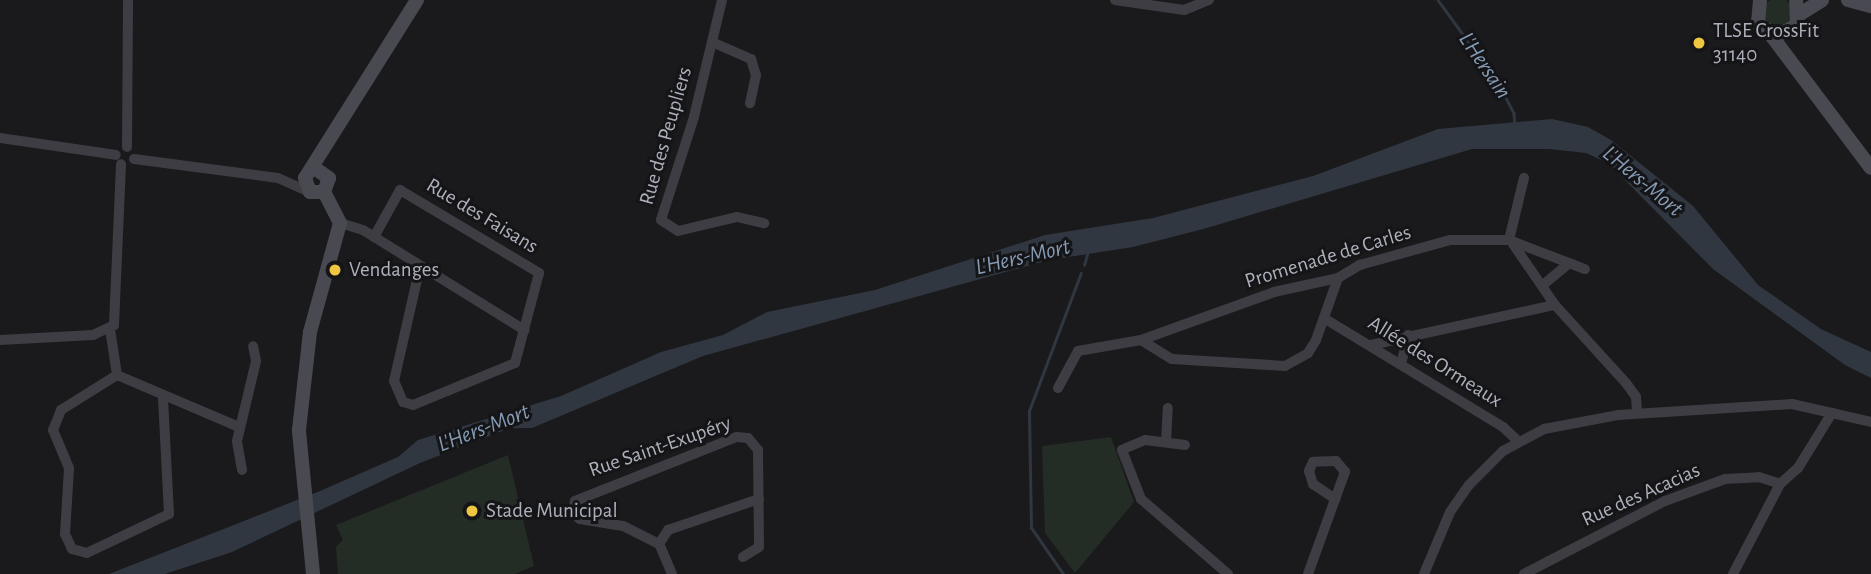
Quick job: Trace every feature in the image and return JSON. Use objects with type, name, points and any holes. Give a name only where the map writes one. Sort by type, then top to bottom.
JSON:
[{"type":"street","points":[[128,0],[127,147],[134,159]]},
{"type":"street","points":[[417,0],[312,172],[317,192],[340,223],[374,237],[524,330],[515,363],[413,405],[403,402],[394,381],[421,267]]},
{"type":"street","name":"Rue des Peupliers","points":[[722,0],[661,220],[678,231],[737,217],[764,223]]},
{"type":"street","points":[[1115,0],[1184,10],[1209,0]]},
{"type":"street","points":[[1794,62],[1793,29],[1798,7],[1822,0]]},
{"type":"street","points":[[1848,0],[1869,4]]},
{"type":"street","points":[[1754,4],[1758,24],[1794,62],[1871,168]]},
{"type":"street","points":[[1771,35],[1793,29]]},
{"type":"street","points":[[712,43],[751,60],[756,75],[750,103]]},
{"type":"street","points":[[0,138],[118,160],[134,159],[278,178],[317,192]]},
{"type":"street","points":[[0,340],[93,335],[110,329],[117,318],[118,160],[127,147]]},
{"type":"street","points":[[278,178],[312,172],[329,178],[317,192]]},
{"type":"street","points":[[1508,240],[1524,178]]},
{"type":"street","name":"Rue des Faisans","points":[[374,237],[400,190],[539,273],[524,330]]},
{"type":"street","points":[[313,574],[299,430],[310,332],[340,223]]},
{"type":"street","name":"Promenade de Carles","points":[[1058,388],[1078,351],[1141,340],[1273,292],[1338,278],[1360,265],[1450,240],[1508,240]]},
{"type":"street","points":[[1508,240],[1585,270]]},
{"type":"street","points":[[1508,240],[1555,305],[1626,383],[1636,397],[1637,413]]},
{"type":"street","points":[[1543,285],[1569,263]]},
{"type":"street","points":[[1141,340],[1172,359],[1285,366],[1308,353],[1327,320],[1338,278]]},
{"type":"street","points":[[1371,345],[1555,305]]},
{"type":"street","name":"Allée des Ormeaux","points":[[1327,320],[1401,364],[1518,441]]},
{"type":"street","points":[[110,329],[117,375]]},
{"type":"street","points":[[1159,351],[1162,331]]},
{"type":"street","points":[[1401,364],[1408,335]]},
{"type":"street","points":[[242,470],[239,426],[256,361],[253,346]]},
{"type":"street","points":[[117,375],[163,399],[239,426]]},
{"type":"street","points":[[117,375],[55,419],[54,439],[69,468],[68,542],[87,553],[169,514],[163,399]]},
{"type":"street","points":[[1424,574],[1462,494],[1518,441],[1584,419],[1637,413],[1792,404],[1871,422]]},
{"type":"street","points":[[1166,442],[1168,408]]},
{"type":"street","points":[[1732,574],[1780,484],[1798,468],[1832,413]]},
{"type":"street","name":"Rue Saint-Exupéry","points":[[659,544],[623,526],[580,519],[573,513],[575,501],[737,437],[748,438],[758,450],[759,547],[743,557]]},
{"type":"street","points":[[1185,444],[1145,440],[1122,450],[1141,499],[1228,574]]},
{"type":"street","name":"Rue des Acacias","points":[[1524,574],[1665,500],[1725,479],[1759,477],[1780,484]]},
{"type":"street","points":[[673,574],[659,544],[668,530],[759,499]]},
{"type":"street","points":[[1308,574],[1335,499]]},
{"type":"shaded area","points":[[1778,-2],[1789,2],[1793,13],[1789,24],[1778,28],[1767,24],[1763,13],[1767,2]]},
{"type":"shaded area","points":[[1111,437],[1134,502],[1075,573],[1045,533],[1042,446]]},
{"type":"shaded area","points":[[508,455],[534,566],[515,574],[338,574],[336,547],[343,540],[336,525]]},
{"type":"water","name":"L'Hers-Mort","points":[[1552,119],[1588,127],[1611,140],[1693,206],[1758,285],[1821,329],[1871,352],[1871,378],[1845,365],[1713,269],[1608,163],[1586,153],[1549,149],[1472,149],[1207,228],[1133,247],[1049,260],[703,356],[532,428],[510,428],[420,463],[232,552],[165,574],[109,574],[320,491],[398,457],[418,440],[561,396],[661,352],[723,335],[767,312],[875,290],[1045,235],[1153,218],[1313,176],[1438,129]]},
{"type":"waterway","name":"L'Hersain","points":[[1438,0],[1497,81],[1514,113],[1515,127]]},
{"type":"waterway","points":[[1084,265],[1088,251]]},
{"type":"waterway","points":[[1063,574],[1031,528],[1029,411],[1081,273]]},
{"type":"place","name":"TLSE CrossFit 31140","points":[[1699,43]]},
{"type":"place","name":"Vendanges","points":[[335,270]]},
{"type":"place","name":"Stade Municipal","points":[[472,511]]}]
